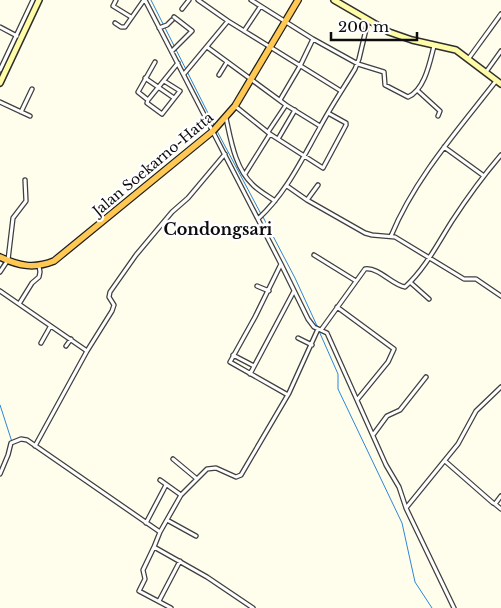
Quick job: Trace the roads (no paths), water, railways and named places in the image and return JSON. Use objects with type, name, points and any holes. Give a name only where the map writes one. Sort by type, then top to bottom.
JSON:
[{"type":"highway","name":"Jalan Soekarno-Hatta","points":[[38,266],[54,261],[62,255],[226,118],[252,80],[298,0]]},
{"type":"highway","points":[[0,257],[23,266],[38,266]]},
{"type":"main road","points":[[0,83],[19,37],[39,0]]},
{"type":"main road","points":[[334,0],[389,32],[405,38],[451,48],[469,58],[499,82]]},
{"type":"street","points":[[0,70],[19,37],[33,0]]},
{"type":"street","points":[[116,0],[113,6],[131,17]]},
{"type":"street","points":[[115,23],[124,28],[145,0],[162,27],[172,51],[215,129],[225,154],[308,319],[314,327],[327,332],[386,465],[399,487],[406,508],[454,608]]},
{"type":"street","points":[[182,9],[190,0]]},
{"type":"street","points":[[198,0],[228,21],[341,91]]},
{"type":"street","points":[[251,0],[313,39],[358,64],[384,72],[385,85],[408,97],[417,90],[427,70],[435,44]]},
{"type":"street","points":[[244,31],[260,6]]},
{"type":"street","points":[[469,58],[501,16]]},
{"type":"street","points":[[162,27],[173,18],[192,31],[172,51]]},
{"type":"street","points":[[184,74],[228,21]]},
{"type":"street","points":[[258,218],[276,201],[287,186],[320,126],[358,64],[368,21]]},
{"type":"street","points":[[0,27],[19,37]]},
{"type":"street","points":[[280,100],[313,39]]},
{"type":"street","points":[[207,47],[286,105],[320,126]]},
{"type":"street","points":[[486,72],[501,51]]},
{"type":"street","points":[[155,62],[138,92],[148,100],[147,103],[162,114],[180,91],[164,81]]},
{"type":"street","points":[[219,75],[228,62]]},
{"type":"street","points":[[148,100],[178,63]]},
{"type":"street","points":[[145,78],[174,98]]},
{"type":"street","points":[[391,236],[408,202],[444,147],[499,82]]},
{"type":"street","points":[[21,112],[32,89]]},
{"type":"street","points":[[417,90],[440,111],[438,116]]},
{"type":"street","points":[[0,102],[30,116]]},
{"type":"street","points":[[244,174],[286,105]]},
{"type":"street","points":[[236,106],[269,133],[321,167],[324,167],[346,124],[328,113]]},
{"type":"street","points":[[278,139],[295,110]]},
{"type":"street","points":[[226,118],[235,154],[244,174],[257,188],[276,201]]},
{"type":"street","points":[[444,147],[484,176]]},
{"type":"street","points":[[35,446],[114,307],[109,297],[110,292],[136,255],[225,154]]},
{"type":"street","points":[[171,608],[139,592],[145,578],[142,570],[160,532],[181,495],[207,470],[213,468],[236,477],[241,475],[288,395],[320,329],[356,281],[367,268],[406,288],[430,257],[460,209],[501,155]]},
{"type":"street","points":[[0,272],[8,260],[14,218],[26,201],[25,180]]},
{"type":"street","points":[[307,200],[318,185]]},
{"type":"street","points":[[287,186],[307,200],[365,233],[391,236],[430,257],[464,279],[476,279],[501,296]]},
{"type":"street","points":[[314,255],[356,281]]},
{"type":"street","points":[[281,264],[269,291],[230,362],[288,395]]},
{"type":"street","points":[[18,304],[32,283],[39,277],[38,266]]},
{"type":"street","points":[[410,283],[429,299]]},
{"type":"street","points":[[257,286],[269,291]]},
{"type":"street","points":[[250,374],[294,290]]},
{"type":"street","points":[[0,291],[50,327],[88,351]]},
{"type":"street","points":[[337,307],[394,349],[388,362],[357,400]]},
{"type":"street","points":[[41,343],[50,327]]},
{"type":"street","points":[[298,338],[312,345]]},
{"type":"street","points":[[66,346],[71,339]]},
{"type":"street","points":[[233,356],[254,366]]},
{"type":"street","points":[[373,436],[387,416],[400,410],[426,377]]},
{"type":"street","points":[[406,508],[458,444],[476,411],[501,387]]},
{"type":"street","points":[[0,474],[8,455],[10,443],[23,439],[160,532]]},
{"type":"street","points":[[173,459],[197,479]]},
{"type":"street","points":[[445,461],[501,509]]},
{"type":"street","points":[[160,480],[181,495]]},
{"type":"street","points":[[146,523],[166,485]]},
{"type":"street","points":[[495,504],[501,496]]},
{"type":"street","points":[[167,520],[196,536]]},
{"type":"street","points":[[154,547],[220,585],[253,608]]},
{"type":"street","points":[[159,602],[180,561]]},
{"type":"waterway","points":[[151,0],[214,125]]},
{"type":"waterway","points":[[217,131],[261,214]]},
{"type":"waterway","points":[[263,217],[295,278],[318,328]]},
{"type":"waterway","points":[[0,268],[4,261]]},
{"type":"waterway","points":[[319,331],[338,374],[338,389],[402,523],[415,582],[432,608]]},
{"type":"waterway","points":[[0,405],[12,442]]},
{"type":"district","name":"Condongsari","points":[[218,229]]}]
